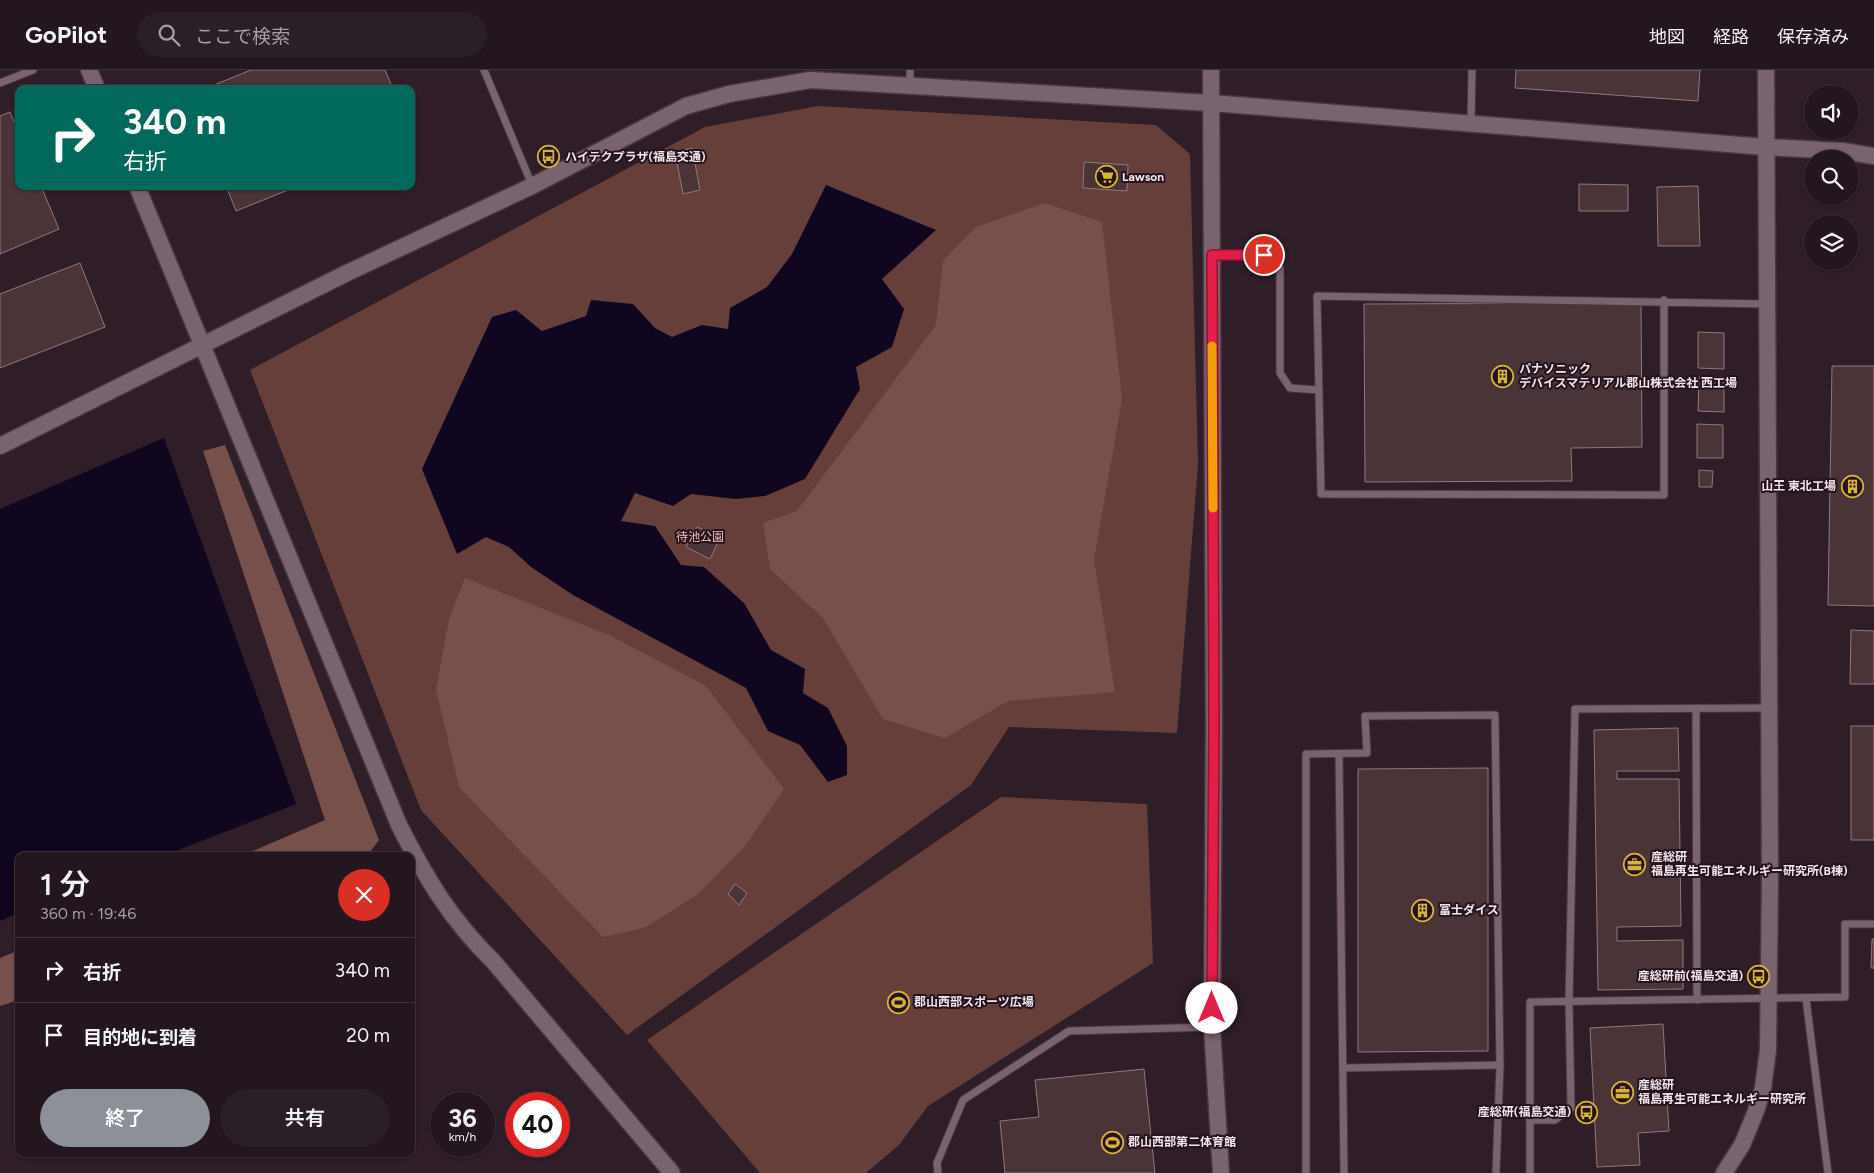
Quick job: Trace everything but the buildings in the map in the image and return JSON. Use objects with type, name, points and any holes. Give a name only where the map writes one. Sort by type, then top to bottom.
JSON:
[{"type":"street","points":[[89,70],[95,85]]},
{"type":"street","points":[[1211,70],[1214,714],[1212,1026],[1214,1089],[1221,1173]]},
{"type":"street","points":[[1724,1173],[1742,1145],[1763,1088],[1768,1050],[1769,708],[1766,70]]},
{"type":"street","points":[[0,446],[349,272],[532,186],[686,106],[720,97],[810,80],[910,77],[1471,124],[1766,147],[1843,151],[1874,156]]},
{"type":"street","points":[[139,190],[399,825],[413,852]]},
{"type":"street","points":[[415,856],[445,908],[470,939],[493,961],[672,1173]]},
{"type":"lane","points":[[0,83],[33,70]]},
{"type":"lane","points":[[484,70],[532,186]]},
{"type":"lane","points":[[1471,124],[1472,70]]},
{"type":"lane","points":[[1212,255],[1264,255],[1280,268],[1280,373],[1290,388],[1319,390]]},
{"type":"lane","points":[[1664,300],[1664,495],[1321,494],[1317,296],[1664,300],[1767,304]]},
{"type":"lane","points":[[1696,708],[1697,1000]]},
{"type":"lane","points":[[1530,1120],[1555,1120],[1571,1108],[1569,1002],[1575,709],[1769,708]]},
{"type":"lane","points":[[1306,1173],[1306,754],[1367,753],[1365,716],[1495,715],[1500,1065],[1496,1173]]},
{"type":"lane","points":[[1339,754],[1344,1173]]},
{"type":"lane","points":[[1530,1173],[1530,1002],[1769,1000],[1845,997],[1845,924],[1874,924]]},
{"type":"lane","points":[[1806,999],[1828,1173]]},
{"type":"lane","points":[[938,1173],[937,1163],[963,1100],[1069,1031],[1212,1026]]},
{"type":"lane","points":[[1343,1068],[1500,1065]]},
{"type":"green space","name":"待池公園","points":[[818,106],[1156,125],[1190,154],[1198,464],[1177,733],[1009,727],[971,785],[627,1035],[421,810],[250,370],[705,127]]},
{"type":"green space","name":"郡山西部スポーツ広場","points":[[1001,797],[1147,804],[1153,963],[928,1106],[899,1145],[866,1173],[760,1173],[647,1040]]},
{"type":"shaded area","points":[[826,185],[936,230],[882,279],[904,309],[892,347],[856,367],[860,389],[805,479],[765,496],[736,499],[691,494],[673,506],[635,493],[621,521],[655,526],[681,565],[704,567],[744,603],[771,650],[805,669],[803,693],[828,708],[847,746],[847,775],[828,782],[800,745],[768,731],[746,688],[573,595],[531,567],[509,547],[486,537],[457,554],[422,469],[492,317],[516,310],[542,331],[586,316],[591,300],[633,304],[655,328],[672,337],[702,325],[728,329],[730,308],[767,287],[792,254]]},
{"type":"shaded area","points":[[1044,203],[1102,222],[1122,399],[1094,560],[1115,692],[1008,701],[945,738],[883,719],[823,618],[770,569],[763,523],[797,511],[936,325],[943,261],[976,227]]},
{"type":"shaded area","points":[[164,438],[296,804],[173,852],[15,852],[15,915],[0,921],[0,509]]},
{"type":"shaded area","points":[[225,445],[379,840],[370,852],[250,852],[325,820],[203,451]]},
{"type":"shaded area","points":[[465,578],[611,636],[706,686],[784,789],[745,846],[697,895],[644,928],[603,937],[459,787],[436,689],[449,619]]},
{"type":"shaded area","points":[[15,952],[15,1001],[0,1006],[0,958]]},
{"type":"slow traffic","points":[[1212,346],[1213,508]]},
{"type":"place","name":"ハイテクプラザ(福島交通)","points":[[549,157]]},
{"type":"place","name":"Lawson","points":[[1106,177]]},
{"type":"place","name":"パナソニック デバイスマテリアル郡山株式会社 西工場","points":[[1503,376]]},
{"type":"place","name":"山王 東北工場","points":[[1852,486]]},
{"type":"place","name":"産総研 福島再生可能エネルギー研究所(B棟)","points":[[1635,864]]},
{"type":"place","name":"冨士ダイス","points":[[1423,910]]},
{"type":"place","name":"産総研前(福島交通)","points":[[1759,976]]},
{"type":"place","name":"郡山西部スポーツ広場","points":[[898,1002]]},
{"type":"place","name":"産総研 福島再生可能エネルギー研究所","points":[[1622,1092]]},
{"type":"place","name":"産総研(福島交通)","points":[[1587,1112]]},
{"type":"place","name":"郡山西部第二体育館","points":[[1112,1142]]},
{"type":"route","points":[[1212,1008],[1214,724],[1212,255],[1264,255]]}]
